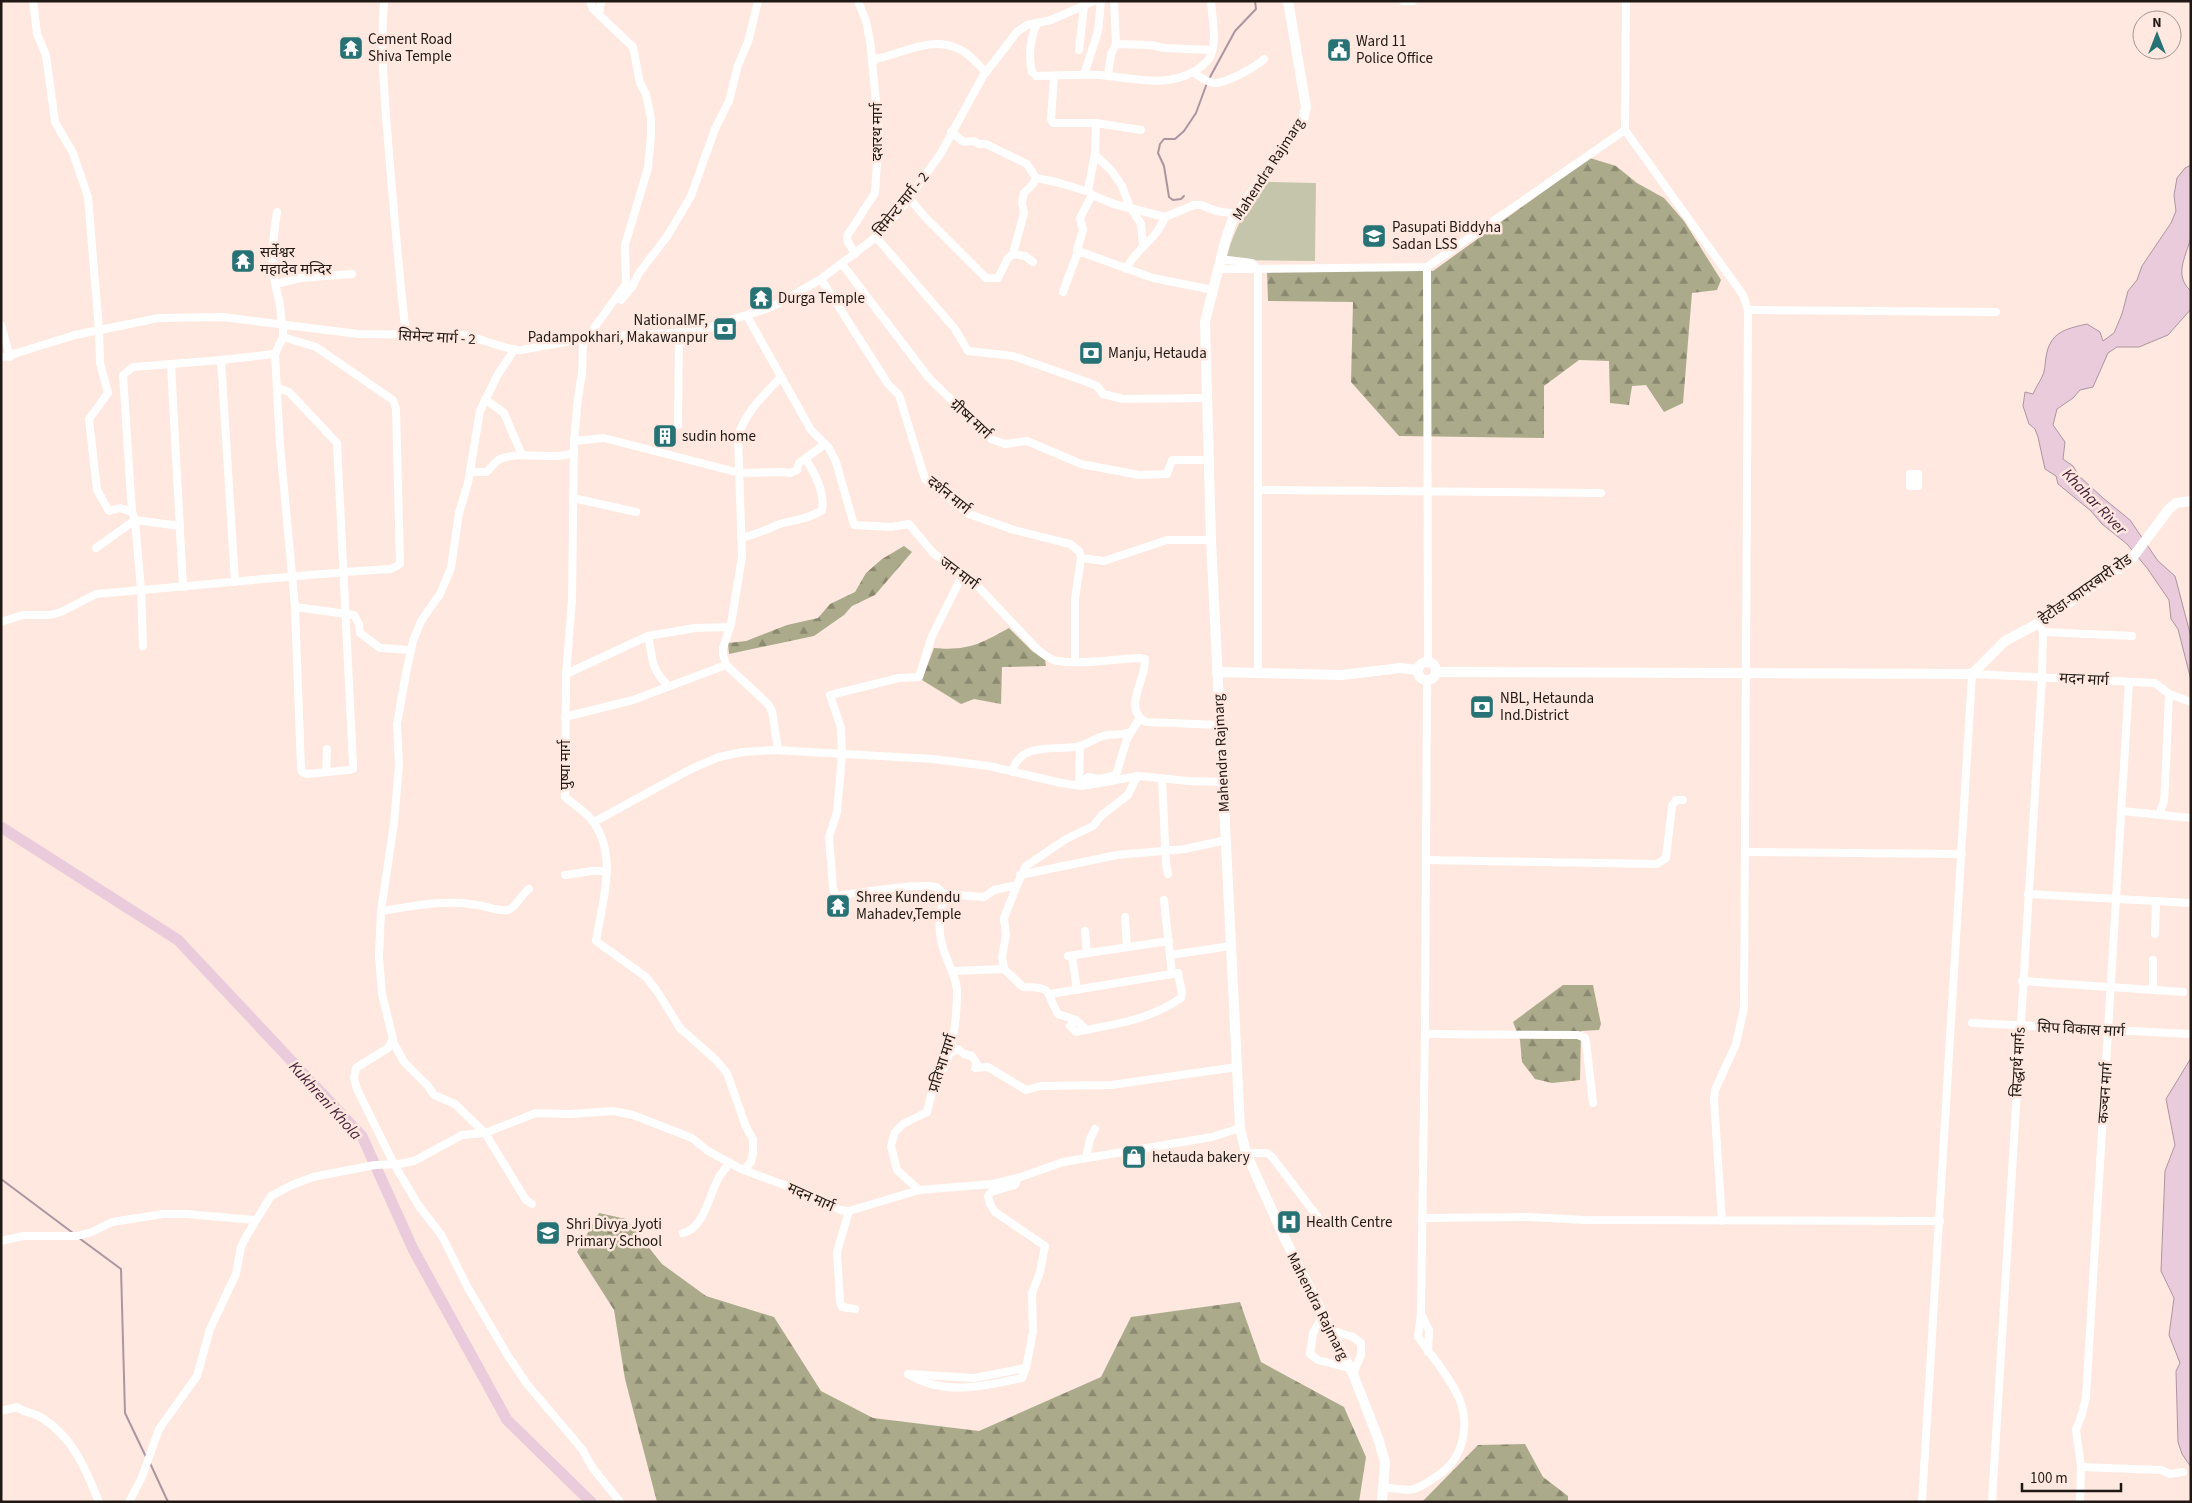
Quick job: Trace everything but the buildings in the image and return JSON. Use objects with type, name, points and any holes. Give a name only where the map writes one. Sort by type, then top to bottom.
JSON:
[{"type":"highway","name":"Mahendra Rajmarg","points":[[1288,1],[1306,107],[1303,120],[1232,221],[1204,322],[1211,540],[1240,1128],[1246,1153],[1285,1239],[1351,1371],[1378,1438],[1385,1462],[1382,1502]]},
{"type":"highway","name":"हेटौडा-फापरबारी रोड","points":[[1972,674],[2006,641],[2041,627],[2130,561],[2169,509],[2176,503],[2191,501]]},
{"type":"highway","points":[[1428,662],[1433,664],[1436,672],[1434,677],[1427,680],[1420,677],[1418,670],[1422,663],[1428,662]]},
{"type":"highway","points":[[1217,672],[1341,675],[1401,668],[1418,670]]},
{"type":"highway","points":[[1436,672],[1972,674]]},
{"type":"street","points":[[33,1],[37,34],[46,55],[55,122],[74,153],[88,197],[100,363],[108,393],[89,419],[97,490],[109,511],[120,508],[132,512]]},
{"type":"street","points":[[384,1],[382,28],[387,134],[397,264],[406,335]]},
{"type":"street","points":[[586,338],[626,284],[625,245],[648,168],[651,135],[651,119],[646,94],[640,83],[632,47],[598,14],[590,1]]},
{"type":"street","points":[[598,14],[600,1]]},
{"type":"street","points":[[605,314],[612,311],[625,293],[632,287],[674,225],[691,196],[715,130],[729,101],[738,65],[748,42],[758,1]]},
{"type":"street","name":"दशरथ मार्ग","points":[[855,254],[848,242],[847,236],[875,193],[879,132],[873,62],[866,21],[858,1]]},
{"type":"street","name":"सिमेन्ट मार्ग - 2","points":[[5,357],[75,335],[160,318],[222,317],[358,334],[462,335],[478,338],[514,350],[586,338],[694,332],[772,308],[821,279],[876,238],[909,198],[941,153],[986,72],[1017,32],[1027,25],[1050,20],[1094,1]]},
{"type":"street","points":[[1084,75],[1098,31],[1101,1]]},
{"type":"street","points":[[1108,76],[1112,50],[1116,44],[1114,1]]},
{"type":"street","points":[[1037,23],[1032,36],[1029,59],[1032,72],[1036,76],[1108,76],[1153,82],[1173,80],[1201,67],[1211,56],[1211,1]]},
{"type":"street","points":[[1403,1],[1413,1]]},
{"type":"street","points":[[1626,1],[1625,130],[1743,295],[1748,310],[1744,1008],[1736,1044],[1715,1090],[1714,1100],[1722,1220]]},
{"type":"street","points":[[1080,50],[1084,6]]},
{"type":"street","points":[[873,62],[875,59],[923,44],[939,45],[960,49],[986,72]]},
{"type":"street","points":[[1116,44],[1212,50]]},
{"type":"street","points":[[1193,72],[1207,81],[1219,83],[1252,69],[1264,60]]},
{"type":"street","points":[[1054,76],[1051,119],[1053,123],[1096,123],[1141,130]]},
{"type":"street","points":[[1096,123],[1095,155],[1090,193],[1080,218],[1083,230],[1077,250],[1080,253],[1153,278],[1212,290]]},
{"type":"street","points":[[1219,264],[1258,269],[1427,267],[1625,130]]},
{"type":"street","points":[[951,132],[964,142],[974,141],[979,144],[986,144],[1027,164],[1036,178],[1056,182],[1132,208],[1164,217],[1194,205],[1237,214]]},
{"type":"street","points":[[1095,155],[1116,176],[1141,224],[1143,246]]},
{"type":"street","points":[[909,198],[986,278],[998,278],[1008,258],[1013,254],[1024,213],[1022,203],[1024,193],[1036,178]]},
{"type":"street","points":[[277,212],[273,271],[282,311],[283,337],[275,354],[280,445],[295,607],[301,768],[302,772],[307,774],[353,769],[337,443],[289,392],[278,388]]},
{"type":"street","points":[[1126,268],[1143,246],[1156,236],[1164,217]]},
{"type":"street","points":[[876,238],[955,329],[968,351],[1013,356],[1087,382],[1097,386],[1103,394],[1123,399],[1207,398]]},
{"type":"street","points":[[1063,292],[1077,254],[1080,253]]},
{"type":"street","points":[[1013,254],[1025,256],[1034,262]]},
{"type":"street","name":"ग्रीष्म मार्ग","points":[[842,264],[929,378],[991,439],[1005,444],[1027,441],[1081,464],[1139,475],[1167,474],[1172,460],[1208,460]]},
{"type":"street","points":[[1427,267],[1428,662]]},
{"type":"street","points":[[1258,269],[1258,673]]},
{"type":"street","points":[[276,284],[300,278],[352,274]]},
{"type":"street","name":"दर्शन मार्ग","points":[[821,279],[888,384],[899,395],[925,480],[970,514],[1014,530],[1070,544],[1079,551],[1081,558]]},
{"type":"street","points":[[1748,310],[1996,312]]},
{"type":"street","name":"जन मार्ग","points":[[747,316],[811,430],[825,444],[836,462],[854,525],[891,527],[909,524],[934,554],[973,581],[1037,649],[1048,658],[1057,661],[1145,659],[1136,694],[1135,708],[1140,718]]},
{"type":"street","points":[[1,325],[5,357]]},
{"type":"street","points":[[678,426],[679,332]]},
{"type":"street","points":[[1,622],[23,615],[50,615],[61,612],[96,594],[390,569],[400,564],[396,409],[393,400],[316,347],[283,337]]},
{"type":"street","name":"पुष्पा मार्ग","points":[[586,338],[574,441],[572,600],[566,674],[565,797],[594,822],[606,847],[603,907],[596,941],[602,947],[628,962],[646,977],[680,1028],[716,1060],[727,1073],[746,1127],[753,1139],[751,1162],[744,1170]]},
{"type":"street","points":[[514,350],[480,411],[470,472],[459,513],[451,568],[440,594],[421,621],[411,650],[398,724],[399,765],[395,814],[381,911],[379,957],[382,994],[392,1040],[404,1062],[428,1086],[434,1095],[455,1104],[485,1133],[526,1200],[532,1204]]},
{"type":"street","points":[[143,646],[136,520],[132,512],[123,376],[133,367],[275,354]]},
{"type":"street","points":[[221,360],[235,582]]},
{"type":"street","points":[[171,364],[183,587]]},
{"type":"street","points":[[778,750],[772,711],[768,704],[726,665],[723,648],[730,627],[742,557],[738,436],[743,421],[750,411],[781,377]]},
{"type":"street","points":[[485,399],[504,413],[522,455]]},
{"type":"street","points":[[574,441],[604,438],[740,473],[783,472],[790,474],[797,470],[799,463],[825,444]]},
{"type":"street","points":[[470,472],[486,472],[499,460],[522,455],[552,456],[574,453]]},
{"type":"street","points":[[741,538],[759,534],[779,524],[815,514],[822,510],[822,493],[813,469],[805,459]]},
{"type":"street","points":[[1258,490],[1601,493]]},
{"type":"street","points":[[572,498],[636,512]]},
{"type":"street","points":[[96,548],[136,520],[180,526]]},
{"type":"street","points":[[1075,661],[1076,599],[1081,558],[1104,561],[1167,540],[1211,540]]},
{"type":"street","points":[[963,574],[932,636],[918,677],[899,678],[830,695],[841,728],[842,755],[837,812],[829,837],[833,888],[836,896],[918,887],[936,888],[945,894],[984,897],[994,890],[1017,884]]},
{"type":"street","points":[[295,607],[354,616],[359,624],[360,633],[380,648],[411,650]]},
{"type":"street","points":[[566,674],[648,636],[695,628],[730,627]]},
{"type":"street","points":[[2041,627],[2132,636]]},
{"type":"street","name":"सिद्धार्थ मार्गs","points":[[1992,1502],[2022,982],[2042,677],[2041,627]]},
{"type":"street","points":[[648,636],[653,666],[668,686]]},
{"type":"street","points":[[565,717],[633,700],[726,665]]},
{"type":"street","points":[[1922,1502],[1972,674]]},
{"type":"street","name":"मदन मार्ग","points":[[1972,674],[2155,683],[2169,694],[2191,702]]},
{"type":"street","points":[[1383,1487],[1406,1491],[1416,1490],[1447,1469],[1456,1458],[1465,1432],[1459,1399],[1418,1337],[1421,1314],[1425,1034],[1427,680]]},
{"type":"street","name":"कञ्चन मार्ग","points":[[2080,1502],[2081,1467],[2076,1430],[2086,1397],[2129,682]]},
{"type":"street","points":[[2159,815],[2164,802],[2169,694]]},
{"type":"street","points":[[1079,785],[1088,777],[1100,779],[1116,775],[1127,740],[1140,718],[1146,722],[1220,725]]},
{"type":"street","points":[[1012,772],[1018,759],[1026,752],[1040,748],[1080,746],[1107,735],[1131,732]]},
{"type":"street","points":[[1079,785],[1080,746]]},
{"type":"street","points":[[326,772],[327,749]]},
{"type":"street","points":[[594,822],[691,768],[718,757],[743,752],[778,750],[933,759],[989,766],[1060,783],[1079,785],[1137,776],[1223,782]]},
{"type":"street","points":[[1050,994],[1178,973],[1182,992],[1181,998],[1163,1010],[1138,1020],[1076,1032],[1070,1026],[1076,1020],[1058,1014],[1050,994],[1038,986],[1023,987],[1004,969],[1002,957],[1006,935],[1004,918],[1017,884],[1020,881],[1020,875],[1033,861],[1093,826],[1102,815],[1128,795],[1137,776]]},
{"type":"street","points":[[1162,779],[1168,874]]},
{"type":"street","points":[[1426,860],[1657,864],[1666,858],[1672,806],[1676,800],[1683,800]]},
{"type":"street","points":[[2122,810],[2191,818]]},
{"type":"street","points":[[1020,875],[1116,855],[1209,845],[1226,840]]},
{"type":"street","points":[[1745,852],[1962,854]]},
{"type":"street","points":[[565,875],[606,871]]},
{"type":"street","points":[[381,911],[425,903],[457,902],[505,911],[513,907],[522,894],[529,889]]},
{"type":"street","name":"प्रतिभा मार्ग","points":[[919,1190],[897,1170],[891,1146],[895,1132],[903,1124],[927,1112],[935,1084],[945,1066],[948,1054],[954,1025],[957,990],[939,930],[945,894]]},
{"type":"street","points":[[2028,894],[2191,903]]},
{"type":"street","points":[[1164,900],[1172,974]]},
{"type":"street","points":[[2155,934],[2156,901]]},
{"type":"street","points":[[1124,917],[1127,947]]},
{"type":"street","points":[[1085,931],[1087,953]]},
{"type":"street","points":[[1077,990],[1070,956],[1169,941]]},
{"type":"street","points":[[1170,955],[1231,946]]},
{"type":"street","points":[[2153,960],[2154,990]]},
{"type":"street","points":[[952,971],[1004,969]]},
{"type":"street","points":[[2022,982],[2183,992]]},
{"type":"street","name":"सिप विकास मार्ग","points":[[1972,1023],[2191,1034]]},
{"type":"street","points":[[1425,1034],[1578,1035],[1585,1038],[1586,1042],[1593,1103]]},
{"type":"street","points":[[392,1040],[388,1048],[356,1068],[354,1078],[357,1089],[419,1206],[442,1236],[468,1288],[508,1356],[527,1384],[582,1449],[592,1467],[620,1502]]},
{"type":"street","points":[[948,1054],[958,1049],[964,1054],[972,1056],[977,1064],[975,1068],[988,1067],[1026,1090],[1042,1086],[1111,1085],[1237,1067]]},
{"type":"street","name":"मदन मार्ग","points":[[129,1502],[142,1477],[159,1429],[197,1376],[210,1329],[236,1274],[241,1247],[255,1220],[271,1196],[313,1177],[374,1165],[414,1161],[462,1135],[485,1133],[536,1112],[570,1114],[614,1111],[632,1115],[692,1138],[708,1151],[744,1170],[803,1192],[840,1210],[849,1211],[919,1190],[993,1184],[1018,1178],[1063,1162],[1212,1137],[1240,1128]]},
{"type":"street","points":[[1086,1158],[1090,1139],[1095,1129]]},
{"type":"street","points":[[1246,1153],[1261,1152],[1272,1157],[1317,1216]]},
{"type":"street","points":[[683,1233],[690,1231],[699,1221],[719,1177],[730,1163]]},
{"type":"street","points":[[1018,1178],[1015,1185],[991,1192],[988,1196],[990,1204],[996,1212],[1045,1246],[1040,1272],[1032,1293],[1033,1332],[1026,1368],[1022,1378],[978,1387],[950,1388],[921,1382],[908,1374],[974,1378],[1026,1368]]},
{"type":"street","points":[[849,1211],[838,1246],[837,1259],[840,1302],[842,1307],[855,1309]]},
{"type":"street","points":[[1,1241],[23,1236],[77,1236],[92,1232],[112,1222],[163,1214],[255,1220]]},
{"type":"street","points":[[1422,1218],[1529,1217],[1585,1220],[1940,1221]]},
{"type":"street","points":[[1421,1314],[1429,1330],[1428,1352]]},
{"type":"street","points":[[1323,1316],[1313,1333],[1310,1354],[1318,1360],[1351,1371],[1361,1355],[1361,1343],[1353,1337],[1331,1330]]},
{"type":"street","points":[[1,1411],[17,1407],[24,1412],[41,1417],[60,1432],[80,1457],[99,1502]]},
{"type":"street","points":[[2081,1467],[2161,1470],[2170,1474],[2183,1472]]},
{"type":"green space","points":[[1590,158],[1616,166],[1637,183],[1664,198],[1684,221],[1721,280],[1717,290],[1692,293],[1683,403],[1664,412],[1646,385],[1632,386],[1629,405],[1610,403],[1609,361],[1579,360],[1544,386],[1544,438],[1399,436],[1351,382],[1353,302],[1268,301],[1267,271],[1433,271]]},
{"type":"green space","points":[[1268,182],[1316,183],[1315,261],[1226,260],[1242,219]]},
{"type":"green space","points":[[904,546],[912,552],[875,595],[852,606],[844,615],[814,636],[729,654],[728,643],[746,641],[787,625],[818,618],[830,604],[855,592],[866,573],[882,559]]},
{"type":"green space","points":[[1009,628],[1032,651],[1045,660],[1046,666],[1002,667],[1001,704],[974,699],[961,704],[922,680],[934,648],[946,649],[973,645]]},
{"type":"green space","points":[[1563,985],[1593,985],[1601,1024],[1599,1030],[1581,1031],[1580,1080],[1552,1083],[1535,1079],[1522,1062],[1520,1040],[1513,1022]]},
{"type":"green space","points":[[599,1213],[626,1219],[662,1264],[706,1296],[774,1317],[821,1391],[873,1418],[979,1431],[1101,1377],[1131,1317],[1240,1302],[1261,1362],[1344,1407],[1366,1457],[1359,1502],[657,1502],[625,1379],[614,1310],[577,1252]]},
{"type":"green space","points":[[1525,1444],[1543,1477],[1568,1496],[1568,1502],[1422,1502],[1478,1445]]},
{"type":"water","name":"Khahar River","points":[[2191,165],[2191,236],[2182,271],[2185,285],[2191,291],[2191,309],[2168,335],[2139,347],[2117,347],[2108,353],[2093,387],[2080,390],[2073,398],[2057,409],[2053,425],[2065,442],[2063,459],[2073,466],[2079,476],[2103,498],[2130,520],[2158,561],[2175,576],[2191,637],[2191,680],[2178,629],[2171,619],[2169,600],[2147,568],[2127,544],[2058,484],[2056,476],[2045,469],[2038,437],[2035,429],[2029,424],[2023,406],[2025,392],[2033,394],[2043,375],[2048,349],[2055,337],[2065,330],[2087,324],[2100,332],[2103,341],[2114,333],[2122,314],[2128,291],[2137,280],[2142,266],[2171,223],[2176,211],[2174,195],[2177,178],[2185,168]]},
{"type":"water","points":[[2191,1058],[2191,1467],[2182,1454],[2178,1442],[2176,1371],[2180,1363],[2169,1335],[2174,1298],[2161,1271],[2165,1171],[2175,1145],[2166,1099]]},
{"type":"waterway","points":[[1209,79],[1235,31],[1256,9],[1255,1]]},
{"type":"waterway","points":[[1184,196],[1181,199],[1173,200],[1169,197],[1164,166],[1158,153],[1160,144],[1164,139],[1175,139],[1184,131],[1196,113],[1207,83]]},
{"type":"waterway","name":"Kukhreni Khola","points":[[1,827],[178,940],[362,1136],[413,1249],[507,1420],[591,1502]]},
{"type":"waterway","points":[[1,1179],[73,1233]]},
{"type":"waterway","points":[[79,1238],[121,1269],[125,1413],[146,1457]]},
{"type":"waterway","points":[[150,1463],[168,1502]]},
{"type":"place","name":"Cement Road Shiva Temple","points":[[351,48]]},
{"type":"place","name":"Ward 11 Police Office","points":[[1339,50]]},
{"type":"place","name":"Pasupati Biddyha Sadan LSS","points":[[1374,236]]},
{"type":"place","name":"सर्वेश्वर महादेव मन्दिर","points":[[243,261]]},
{"type":"place","name":"Durga Temple","points":[[761,298]]},
{"type":"place","name":"NationalMF, Padampokhari, Makawanpur","points":[[725,329]]},
{"type":"place","name":"Manju, Hetauda","points":[[1091,353]]},
{"type":"place","name":"sudin home","points":[[665,436]]},
{"type":"place","name":"NBL, Hetaunda Ind.District","points":[[1482,707]]},
{"type":"place","name":"Shree Kundendu Mahadev,Temple","points":[[838,906]]},
{"type":"place","name":"hetauda bakery","points":[[1134,1157]]},
{"type":"place","name":"Health Centre","points":[[1289,1222]]},
{"type":"place","name":"Shri Divya Jyoti Primary School","points":[[548,1233]]}]
